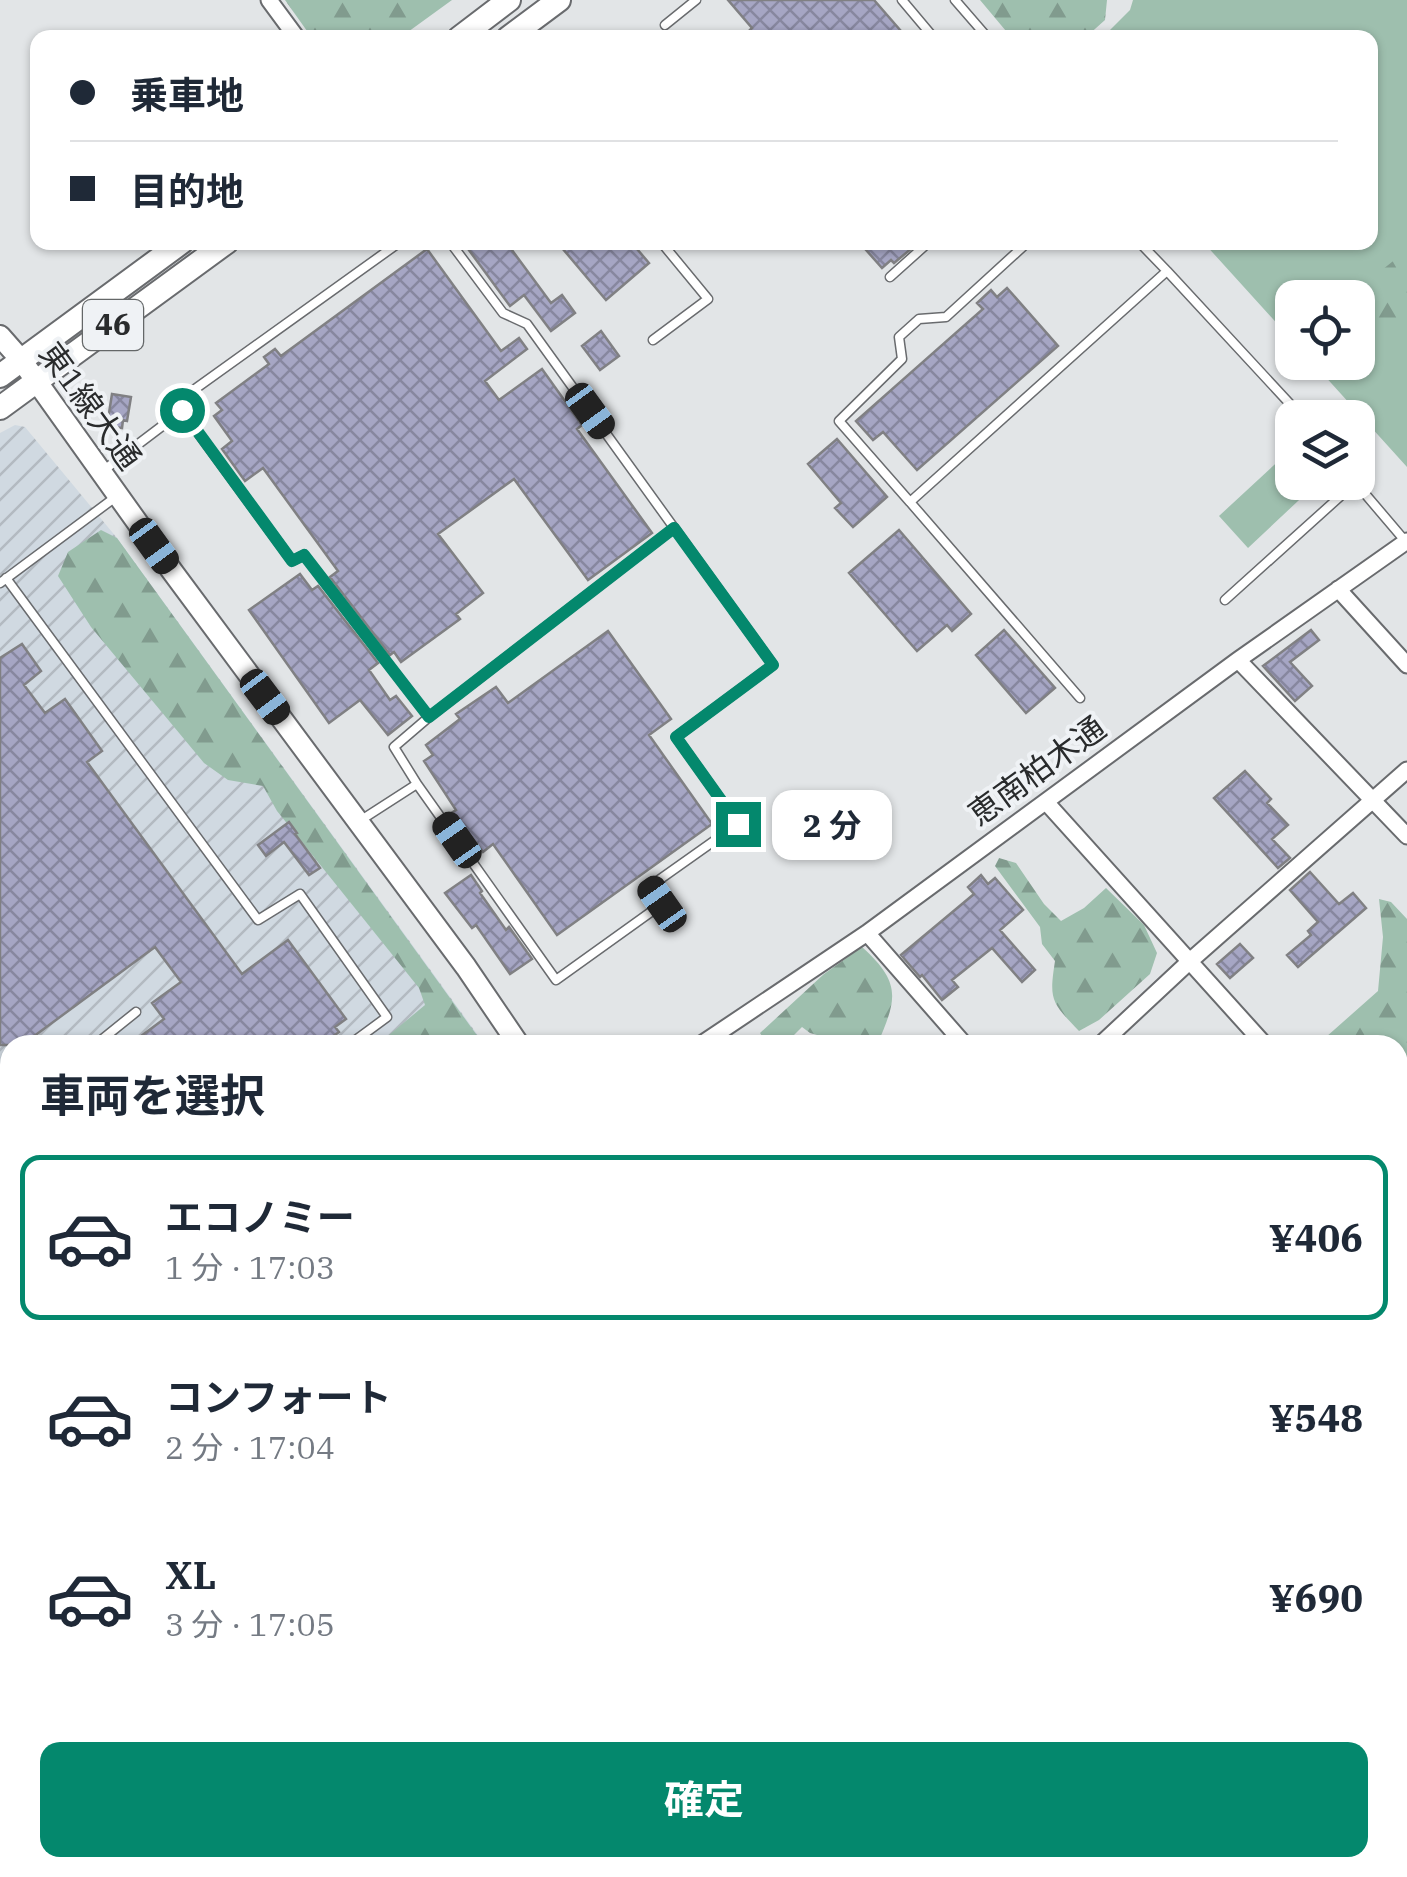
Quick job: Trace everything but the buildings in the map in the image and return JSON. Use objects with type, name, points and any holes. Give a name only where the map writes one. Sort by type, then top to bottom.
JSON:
[{"type":"main road","points":[[470,30],[509,0]]},
{"type":"main road","points":[[519,30],[559,0]]},
{"type":"main road","name":"46","points":[[0,376],[171,250]]},
{"type":"main road","name":"46","points":[[0,408],[216,250]]},
{"type":"street","points":[[269,0],[291,30]]},
{"type":"street","name":"東1線大通","points":[[0,336],[512,1035]]},
{"type":"street","name":"恵南柏木通","points":[[715,1035],[867,933],[1407,541]]},
{"type":"street","points":[[1338,589],[1407,665]]},
{"type":"street","points":[[1238,660],[1407,836]]},
{"type":"street","points":[[1111,1035],[1407,770]]},
{"type":"street","points":[[1046,802],[1257,1035]]},
{"type":"street","points":[[867,933],[956,1035]]},
{"type":"lane","points":[[666,25],[696,0]]},
{"type":"lane","points":[[902,0],[927,30]]},
{"type":"lane","points":[[955,0],[981,30]]},
{"type":"lane","points":[[102,472],[182,410],[195,389],[389,250]]},
{"type":"lane","points":[[456,250],[502,313],[527,324],[773,665],[676,737],[738,824],[650,887],[662,904],[556,980],[394,747],[674,528]]},
{"type":"lane","points":[[653,340],[708,298],[668,250]]},
{"type":"lane","points":[[890,276],[919,250]]},
{"type":"lane","points":[[1019,250],[946,316],[920,319],[899,337],[902,359],[839,421],[1080,698]]},
{"type":"lane","points":[[1147,250],[1286,400]]},
{"type":"lane","points":[[910,502],[1167,271]]},
{"type":"lane","points":[[182,410],[292,561],[304,555],[429,717]]},
{"type":"lane","points":[[117,496],[3,581],[258,920],[300,894],[387,1017],[363,1035]]},
{"type":"lane","points":[[1224,600],[1336,500]]},
{"type":"lane","points":[[1370,500],[1407,541]]},
{"type":"lane","points":[[358,822],[417,784]]},
{"type":"lane","points":[[107,1035],[136,1012]]},
{"type":"shaded area","points":[[15,425],[25,427],[117,538],[478,1035],[0,1035],[0,433]]},
{"type":"green space","points":[[285,0],[452,0],[411,30],[306,30]]},
{"type":"green space","points":[[980,0],[1107,0],[1105,20],[1094,30],[1005,30]]},
{"type":"green space","points":[[1133,0],[1407,0],[1407,467],[1375,432],[1375,400],[1346,400],[1328,380],[1375,380],[1375,280],[1275,280],[1275,321],[1210,250],[1378,250],[1378,30],[1110,30],[1130,10]]},
{"type":"green space","points":[[1407,250],[1407,316],[1375,342],[1375,280],[1369,280]]},
{"type":"green space","points":[[1275,464],[1275,500],[1299,500],[1248,548],[1219,516]]},
{"type":"green space","points":[[101,530],[117,538],[477,1035],[389,1035],[425,1005],[419,988],[277,811],[263,786],[228,780],[204,763],[91,627],[58,576],[68,552]]},
{"type":"green space","points":[[999,858],[1016,863],[1044,904],[1061,921],[1084,908],[1106,888],[1144,925],[1157,953],[1150,974],[1099,1020],[1079,1031],[1054,1000],[1055,961],[1042,944],[1040,927],[995,866]]},
{"type":"green space","points":[[1379,899],[1391,902],[1407,919],[1407,1035],[1328,1035],[1378,991],[1383,937]]},
{"type":"green space","points":[[862,947],[875,960],[892,992],[881,1035],[817,1035],[802,1027],[794,1035],[761,1035],[760,1033],[824,974]]},
{"type":"route","points":[[182,410],[292,561],[304,555],[429,717],[674,528],[773,665],[676,737],[738,824]]}]
